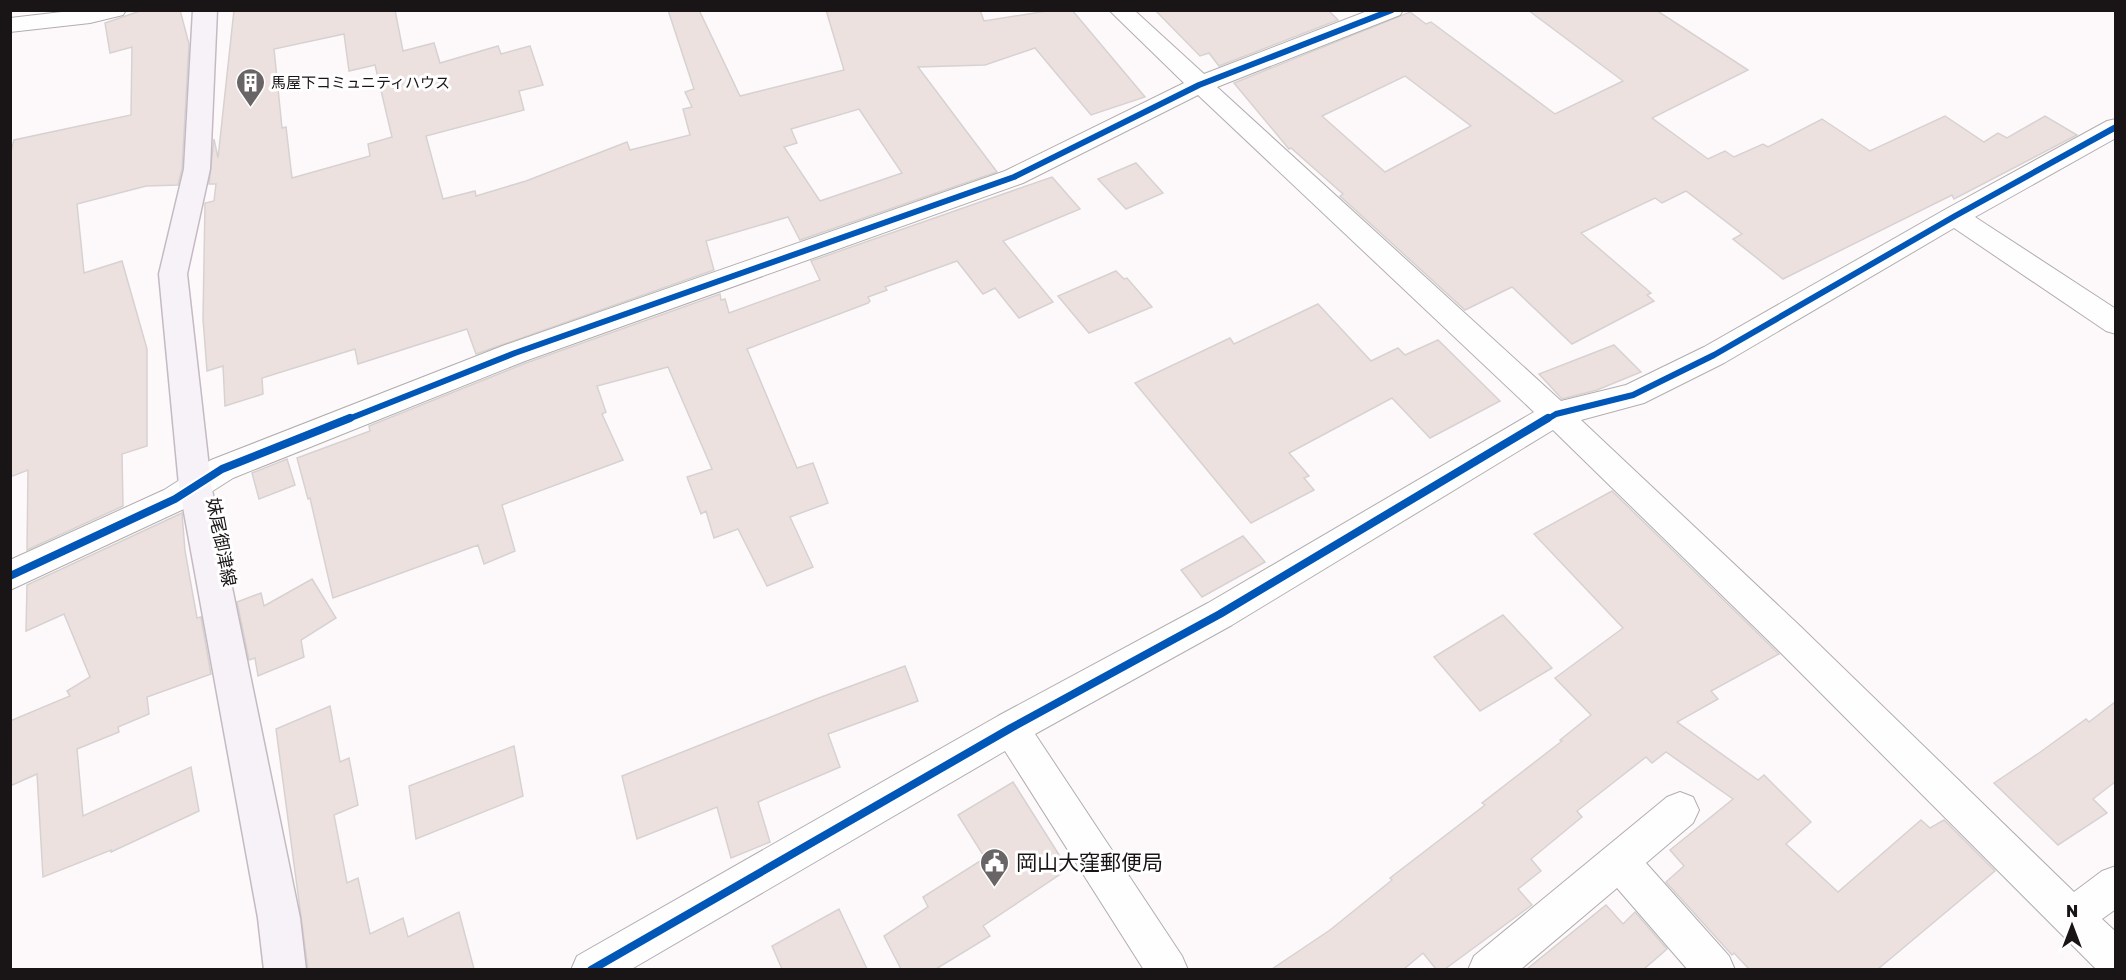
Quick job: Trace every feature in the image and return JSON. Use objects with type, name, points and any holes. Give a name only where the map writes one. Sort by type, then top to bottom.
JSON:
[{"type":"main road","name":"妹尾御津線","points":[[205,10],[197,169],[173,274],[195,485],[277,906],[285,969]]},
{"type":"street","points":[[10,25],[34,20],[102,15],[115,10]]},
{"type":"street","points":[[1120,10],[1556,414],[1788,637],[2115,960]]},
{"type":"street","points":[[10,576],[175,499],[222,469],[515,353],[1014,177],[1199,85],[1392,10]]},
{"type":"street","points":[[591,969],[1011,728],[1220,614],[1556,414],[1633,395],[1714,355],[2115,127]]},
{"type":"street","points":[[1955,216],[2115,323]]},
{"type":"street","points":[[1011,728],[1168,969]]},
{"type":"street","points":[[1488,969],[1680,810]]},
{"type":"street","points":[[1618,861],[1715,969]]},
{"type":"street","points":[[2072,917],[2115,885]]},
{"type":"building","points":[[143,10],[180,10],[189,44],[182,169],[178,185],[146,186],[77,204],[84,273],[122,261],[147,349],[147,446],[122,454],[123,506],[27,550],[28,470],[10,477],[10,155],[14,140],[131,115],[132,47],[110,53],[105,23]]},
{"type":"building","points":[[234,10],[395,10],[403,51],[434,43],[440,63],[498,46],[501,54],[530,46],[543,85],[519,91],[524,110],[426,136],[443,199],[475,191],[476,196],[526,181],[627,142],[630,150],[690,135],[683,109],[692,107],[685,92],[694,89],[668,10],[699,10],[740,96],[844,70],[826,10],[980,10],[984,21],[1053,10],[1072,10],[1145,97],[1091,115],[1035,48],[985,65],[918,67],[997,172],[800,240],[788,217],[706,241],[714,270],[476,354],[467,329],[358,364],[355,349],[262,378],[263,394],[225,406],[223,366],[207,371],[203,319],[205,203],[214,201],[216,184],[209,184],[214,139],[218,158]],"holes":[[[344,34],[349,71],[375,65],[392,137],[368,144],[370,156],[292,178],[286,127],[282,128],[274,49]],[[859,109],[902,173],[820,201],[784,147],[797,143],[791,129]]]},
{"type":"building","points":[[1155,10],[1328,10],[1338,20],[1219,66],[1209,53],[1200,56]]},
{"type":"building","points":[[1528,10],[1656,10],[1748,70],[1652,118],[1708,159],[1725,151],[1734,157],[1763,144],[1768,147],[1822,119],[1870,151],[1945,116],[1984,142],[1998,133],[2007,138],[2045,116],[2077,135],[1954,199],[1952,195],[1783,279],[1733,239],[1742,234],[1686,191],[1662,203],[1655,198],[1581,233],[1651,293],[1647,295],[1654,301],[1572,344],[1512,287],[1465,310],[1340,196],[1343,194],[1291,148],[1289,149],[1234,83],[1410,12],[1426,24],[1431,22],[1555,114],[1623,81]],"holes":[[[1405,76],[1471,126],[1385,172],[1322,116]]]},
{"type":"building","points":[[1136,163],[1163,193],[1126,209],[1098,179]]},
{"type":"building","points":[[1052,177],[1080,209],[1003,241],[1053,302],[1019,318],[995,288],[983,294],[957,261],[885,287],[887,290],[868,297],[870,301],[868,303],[747,349],[797,468],[813,463],[828,503],[790,517],[813,567],[767,586],[738,529],[714,538],[706,511],[701,514],[687,477],[712,469],[668,367],[597,386],[606,412],[602,414],[623,460],[502,505],[515,551],[484,564],[478,545],[333,598],[310,498],[308,499],[297,458],[370,431],[369,426],[526,363],[720,294],[721,300],[725,299],[729,313],[820,280],[811,261]]},
{"type":"building","points":[[1116,271],[1124,279],[1127,278],[1152,307],[1089,333],[1058,296]]},
{"type":"building","points":[[1318,304],[1371,361],[1398,348],[1405,355],[1438,340],[1500,401],[1430,438],[1392,398],[1289,453],[1309,476],[1304,478],[1314,490],[1251,523],[1135,383],[1230,338],[1234,344]]},
{"type":"building","points":[[1614,345],[1641,372],[1597,390],[1562,399],[1539,374]]},
{"type":"building","points":[[287,459],[295,485],[259,499],[252,473]]},
{"type":"building","points":[[1612,491],[1779,654],[1711,691],[1718,699],[1677,722],[1758,780],[1764,775],[1811,822],[1786,844],[1838,892],[1921,820],[1930,828],[1944,820],[1995,871],[1878,969],[1749,969],[1734,953],[1732,955],[1666,882],[1684,866],[1670,850],[1733,799],[1666,752],[1652,763],[1646,757],[1577,811],[1582,817],[1531,859],[1541,871],[1518,889],[1532,905],[1445,969],[1436,969],[1423,953],[1404,969],[1272,969],[1330,930],[1392,880],[1390,878],[1485,805],[1482,803],[1562,741],[1560,740],[1591,715],[1555,678],[1623,628],[1534,534]]},
{"type":"building","points":[[182,513],[185,551],[197,618],[201,617],[211,674],[147,697],[149,714],[118,727],[119,732],[77,749],[83,816],[191,767],[199,811],[111,852],[111,850],[43,877],[37,774],[10,786],[10,721],[70,696],[67,691],[90,677],[64,614],[26,631],[27,585]]},
{"type":"building","points":[[1243,536],[1265,562],[1202,597],[1181,570]]},
{"type":"building","points":[[312,579],[336,618],[301,640],[304,657],[258,676],[255,658],[249,660],[237,602],[261,593],[264,606]]},
{"type":"building","points":[[1503,615],[1552,668],[1480,711],[1434,657]]},
{"type":"building","points":[[905,666],[918,701],[828,734],[840,767],[758,802],[770,842],[731,858],[717,807],[637,839],[622,776]]},
{"type":"building","points":[[2115,702],[2115,782],[2093,799],[2107,813],[2058,845],[1994,783],[2086,719],[2089,722]]},
{"type":"building","points":[[330,706],[340,762],[349,758],[358,805],[334,815],[347,883],[358,878],[370,934],[403,918],[408,937],[459,912],[474,969],[308,969],[276,729]]},
{"type":"building","points":[[514,746],[523,796],[416,839],[409,786]]},
{"type":"building","points":[[1013,782],[1068,869],[983,926],[990,936],[936,969],[901,969],[884,936],[928,907],[923,897],[985,858],[958,815]]},
{"type":"building","points":[[1606,905],[1623,924],[1635,912],[1667,949],[1644,969],[1527,969]]},
{"type":"building","points":[[839,909],[867,969],[782,969],[772,946]]},
{"type":"cycle path","points":[[10,576],[175,499],[222,469],[515,353],[1014,177],[1199,85],[1392,10]]},
{"type":"cycle path","points":[[591,970],[1011,728],[1220,614],[1556,414],[1633,395],[1714,355],[1955,216],[2116,127]]},
{"type":"place","name":"馬屋下コミュニティハウス","points":[[250,108]]},
{"type":"place","name":"岡山大窪郵便局","points":[[995,888]]}]
